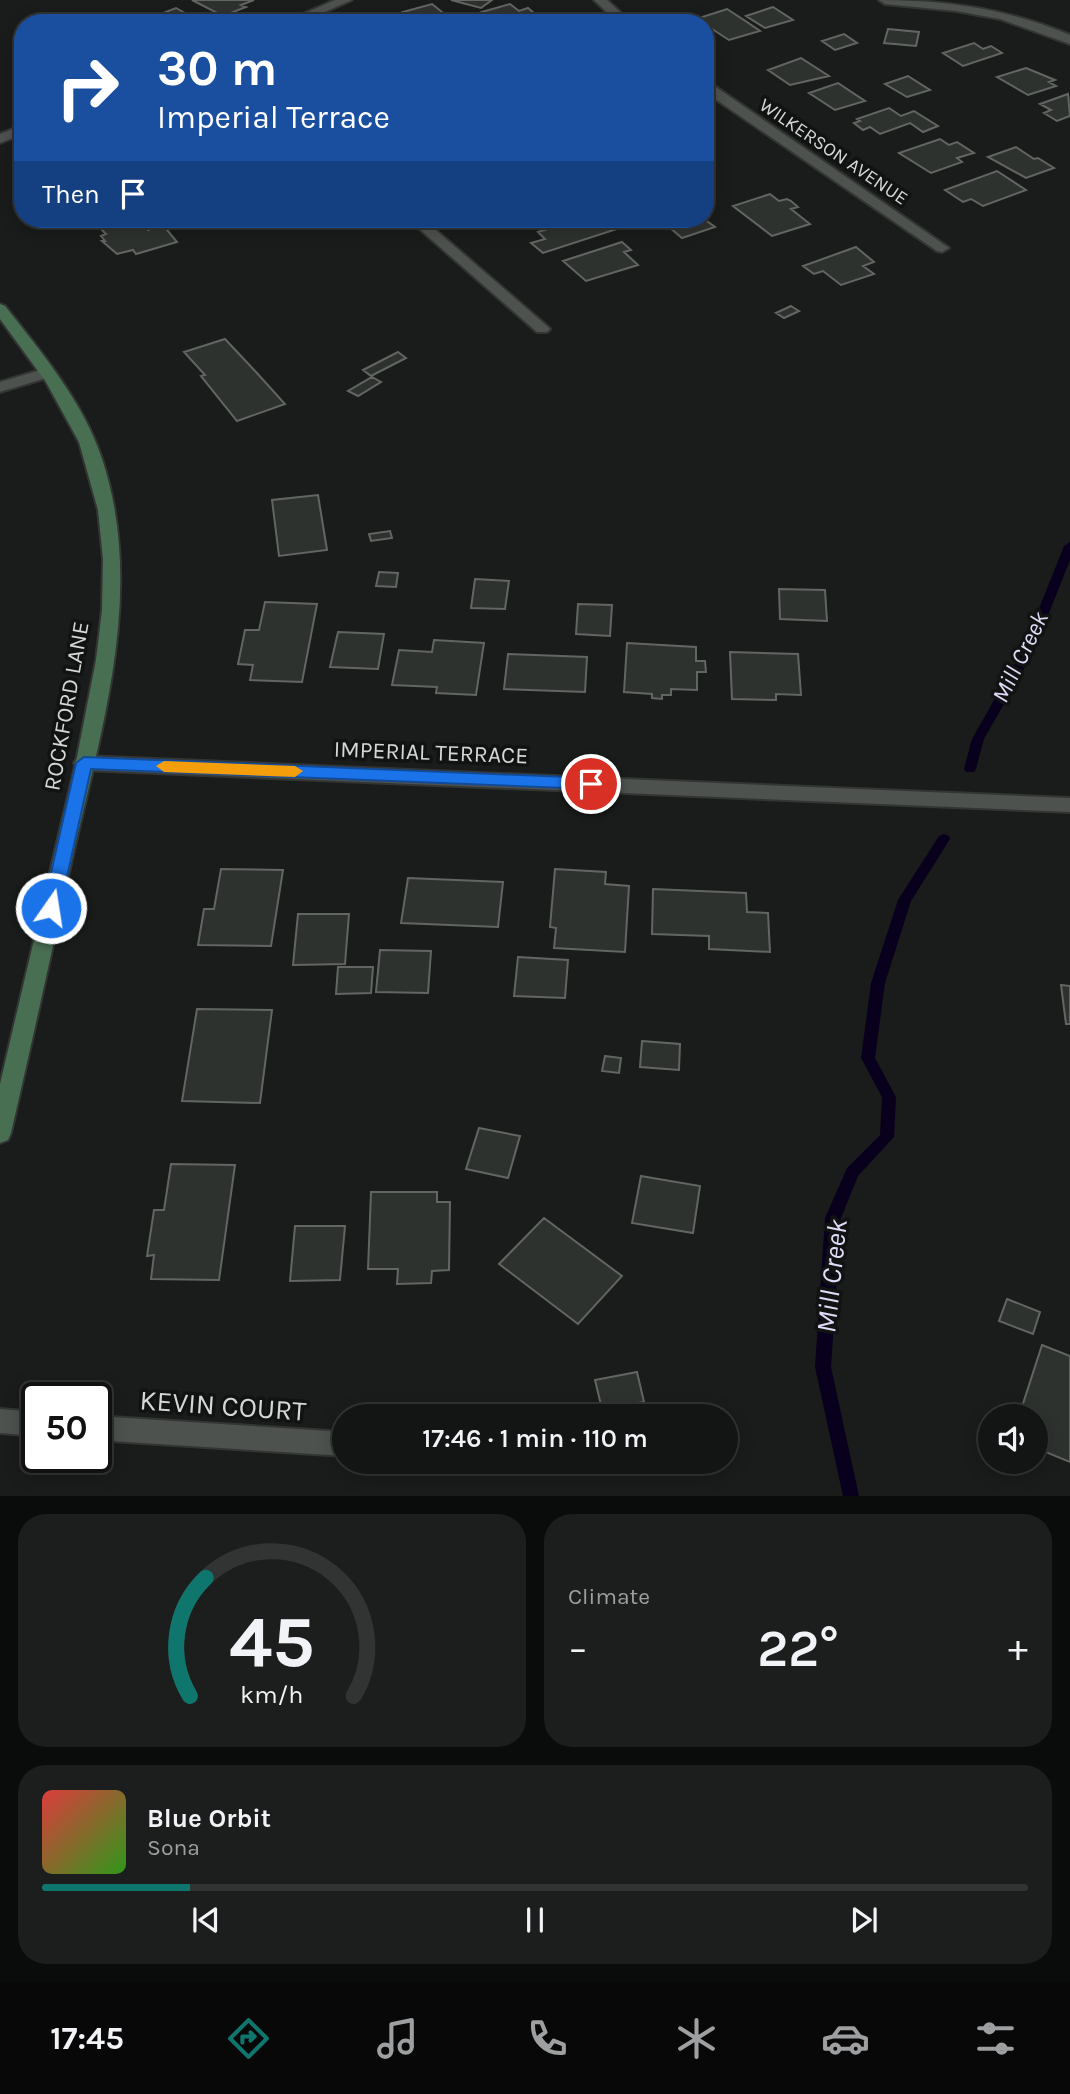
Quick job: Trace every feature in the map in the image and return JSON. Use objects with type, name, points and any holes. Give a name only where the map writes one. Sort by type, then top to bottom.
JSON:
[{"type":"main road","name":"ROCKFORD LANE","points":[[0,309],[47,373],[95,460],[108,515],[111,550],[111,606],[96,711],[0,1133]]},
{"type":"street","points":[[600,0],[616,14]]},
{"type":"street","points":[[884,0],[1002,14],[1028,21],[1070,40]]},
{"type":"street","points":[[311,14],[344,1]]},
{"type":"street","name":"WILKERSON AVENUE","points":[[714,92],[942,248]]},
{"type":"street","points":[[425,228],[542,329]]},
{"type":"street","points":[[0,387],[47,373]]},
{"type":"street","name":"IMPERIAL TERRACE","points":[[84,763],[1070,805]]},
{"type":"street","points":[[0,1421],[21,1423]]},
{"type":"street","name":"KEVIN COURT","points":[[112,1429],[332,1443]]},
{"type":"building","points":[[192,0],[254,0],[241,5],[246,7],[228,14],[219,14]]},
{"type":"building","points":[[451,0],[492,0],[481,8]]},
{"type":"building","points":[[432,4],[444,14],[406,14],[403,12]]},
{"type":"building","points":[[510,4],[519,11],[528,8],[535,14],[485,14],[482,12]]},
{"type":"building","points":[[773,7],[793,20],[765,28],[746,16]]},
{"type":"building","points":[[176,8],[187,14],[160,14]]},
{"type":"building","points":[[727,9],[760,31],[729,40],[714,30],[714,14],[712,14]]},
{"type":"building","points":[[888,29],[919,32],[916,46],[884,43]]},
{"type":"building","points":[[844,34],[857,43],[835,50],[822,41]]},
{"type":"building","points":[[974,43],[983,49],[991,46],[1002,53],[963,66],[943,53]]},
{"type":"building","points":[[801,58],[829,76],[790,85],[768,70]]},
{"type":"building","points":[[1026,68],[1055,80],[1049,82],[1056,86],[1028,95],[997,77]]},
{"type":"building","points":[[908,76],[930,90],[907,97],[885,84]]},
{"type":"building","points":[[838,83],[865,101],[835,110],[809,93]]},
{"type":"building","points":[[1068,94],[1070,116],[1057,121],[1044,113],[1051,110],[1040,104]]},
{"type":"building","points":[[889,108],[901,116],[914,111],[938,126],[923,132],[910,123],[880,134],[870,127],[863,130],[854,123],[860,121],[857,119]]},
{"type":"building","points":[[940,139],[949,145],[957,142],[974,153],[957,158],[962,162],[931,173],[899,153]]},
{"type":"building","points":[[1016,147],[1054,168],[1026,178],[988,157]]},
{"type":"building","points":[[997,171],[1026,190],[983,206],[971,199],[963,202],[945,190]]},
{"type":"building","points":[[770,194],[779,201],[791,201],[798,207],[791,209],[810,224],[772,236],[733,206]]},
{"type":"building","points":[[100,228],[165,228],[177,242],[136,254],[133,250],[117,254],[102,241],[105,241],[101,236],[106,234]]},
{"type":"building","points":[[551,228],[620,228],[543,253],[531,243],[545,239],[538,232]]},
{"type":"building","points":[[670,228],[712,228],[682,238]]},
{"type":"building","points":[[622,242],[631,250],[624,252],[638,265],[586,281],[563,261]]},
{"type":"building","points":[[856,247],[874,262],[863,266],[874,274],[841,285],[823,271],[814,274],[803,266]]},
{"type":"building","points":[[791,306],[799,311],[784,318],[776,313]]},
{"type":"building","points":[[225,339],[285,404],[237,421],[201,376],[205,375],[184,352]]},
{"type":"building","points":[[398,352],[406,358],[371,376],[363,370]]},
{"type":"building","points":[[372,377],[381,382],[358,396],[348,391]]},
{"type":"building","points":[[318,495],[327,550],[279,556],[272,500]]},
{"type":"building","points":[[390,531],[392,538],[371,541],[369,534]]},
{"type":"building","points":[[379,572],[398,573],[396,587],[376,586]]},
{"type":"building","points":[[475,579],[509,581],[505,609],[471,608]]},
{"type":"building","points":[[779,589],[825,590],[827,621],[780,619]]},
{"type":"building","points":[[265,602],[317,604],[302,682],[250,680],[253,665],[238,664],[245,630],[259,630]]},
{"type":"building","points":[[578,604],[612,605],[610,636],[576,634]]},
{"type":"building","points":[[338,632],[384,634],[378,669],[330,667]]},
{"type":"building","points":[[434,640],[484,643],[476,695],[436,693],[437,687],[392,685],[399,650],[432,652]]},
{"type":"building","points":[[627,643],[696,647],[696,661],[705,661],[706,672],[697,672],[697,690],[671,689],[671,695],[662,695],[662,699],[652,698],[652,694],[624,692]]},
{"type":"building","points":[[730,652],[798,654],[801,695],[776,694],[776,700],[732,699]]},
{"type":"building","points":[[508,654],[587,657],[585,692],[504,689]]},
{"type":"building","points":[[221,869],[283,870],[271,946],[198,945],[204,909],[214,909]]},
{"type":"building","points":[[555,869],[606,872],[605,884],[629,886],[625,952],[554,948],[556,928],[550,927]]},
{"type":"building","points":[[408,878],[503,882],[498,927],[401,923]]},
{"type":"building","points":[[653,889],[746,893],[747,912],[768,913],[770,952],[709,949],[709,936],[652,934]]},
{"type":"building","points":[[298,914],[349,914],[345,964],[293,965]]},
{"type":"building","points":[[380,950],[431,951],[428,993],[376,992]]},
{"type":"building","points":[[518,957],[568,960],[565,998],[514,996]]},
{"type":"building","points":[[338,967],[373,967],[371,993],[336,994]]},
{"type":"building","points":[[1061,985],[1070,986],[1070,1024],[1066,1024]]},
{"type":"building","points":[[197,1009],[272,1010],[260,1103],[182,1101]]},
{"type":"building","points":[[642,1041],[680,1044],[679,1070],[640,1067]]},
{"type":"building","points":[[605,1056],[621,1058],[619,1073],[602,1071]]},
{"type":"building","points":[[479,1128],[520,1136],[508,1178],[466,1169]]},
{"type":"building","points":[[171,1164],[235,1165],[219,1280],[151,1279],[154,1255],[147,1256],[154,1210],[164,1210]]},
{"type":"building","points":[[641,1176],[700,1186],[693,1233],[632,1223]]},
{"type":"building","points":[[371,1192],[437,1192],[437,1202],[450,1202],[449,1270],[432,1271],[431,1283],[397,1284],[398,1269],[368,1269]]},
{"type":"building","points":[[544,1218],[622,1276],[578,1324],[499,1264]]},
{"type":"building","points":[[295,1226],[345,1226],[340,1280],[290,1281]]},
{"type":"building","points":[[1007,1299],[1040,1312],[1033,1334],[999,1321]]},
{"type":"building","points":[[1042,1345],[1070,1356],[1070,1462],[1048,1453],[1048,1404],[1023,1404]]},
{"type":"building","points":[[637,1372],[644,1402],[601,1404],[595,1380]]},
{"type":"waterway","name":"Mill Creek","points":[[970,769],[978,739],[1028,651],[1070,546]]},
{"type":"waterway","name":"Mill Creek","points":[[851,1496],[823,1367],[833,1218],[852,1172],[887,1137],[889,1097],[868,1058],[878,983],[905,900],[944,839]]},
{"type":"slow traffic","points":[[164,766],[295,771]]},
{"type":"route","points":[[51,908],[84,763],[591,784]]}]
